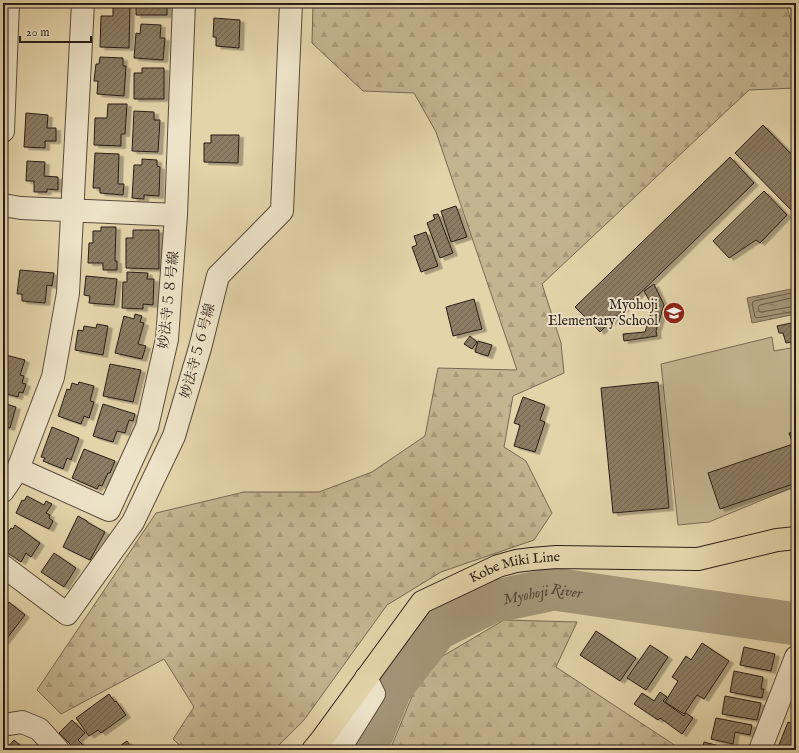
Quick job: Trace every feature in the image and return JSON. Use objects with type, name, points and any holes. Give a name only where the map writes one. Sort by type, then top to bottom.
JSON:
[{"type":"main road","name":"Kobe Miki Line","points":[[313,750],[422,602],[498,566],[526,560],[556,557],[698,559],[777,540],[796,538]]},
{"type":"street","points":[[3,131],[8,3]]},
{"type":"street","points":[[3,491],[18,469],[53,377],[68,292],[83,3]]},
{"type":"street","name":"妙法寺５８号線","points":[[18,469],[108,510],[146,427],[167,339],[176,215],[184,3]]},
{"type":"street","name":"妙法寺５６号線","points":[[3,566],[67,614],[133,522],[174,436],[200,348],[218,276],[282,211],[291,3]]},
{"type":"street","points":[[3,205],[21,208],[176,215]]},
{"type":"street","points":[[760,750],[796,657]]},
{"type":"street","points":[[339,750],[374,694],[366,678]]},
{"type":"street","points":[[3,725],[22,722],[39,730],[58,750]]},
{"type":"green space","points":[[313,3],[786,3],[796,39],[796,88],[749,90],[542,284],[561,343],[564,373],[513,396],[504,447],[526,461],[552,513],[534,540],[441,572],[387,605],[304,720],[274,750],[184,750],[173,739],[194,707],[164,659],[61,714],[37,690],[156,513],[244,492],[319,492],[372,472],[425,436],[438,368],[517,370],[436,132],[414,93],[363,91],[312,43]]},
{"type":"green space","points":[[772,337],[774,351],[796,347],[796,486],[709,522],[678,525],[661,364]]},
{"type":"green space","points":[[504,620],[577,622],[556,667],[680,750],[390,750],[417,684],[441,657]]},
{"type":"water","points":[[796,288],[796,314],[752,323],[747,298]]},
{"type":"building","points":[[113,3],[130,4],[129,48],[100,47],[101,16],[113,16]]},
{"type":"building","points":[[136,3],[167,3],[167,15],[136,15]]},
{"type":"building","points":[[796,6],[796,22],[791,8]]},
{"type":"building","points":[[214,18],[240,20],[239,48],[216,46],[216,37],[213,37]]},
{"type":"building","points":[[141,24],[161,25],[160,38],[165,38],[163,60],[134,58],[136,33],[140,34]]},
{"type":"building","points":[[100,57],[123,58],[123,66],[126,66],[124,96],[97,94],[98,81],[94,81],[96,64],[99,64]]},
{"type":"building","points":[[142,68],[164,68],[164,99],[134,99],[134,73],[142,73]]},
{"type":"building","points":[[108,104],[127,104],[125,134],[121,134],[121,146],[94,145],[95,118],[107,118]]},
{"type":"building","points":[[134,111],[154,112],[154,120],[160,120],[158,152],[132,151]]},
{"type":"building","points":[[26,113],[48,115],[47,128],[56,128],[56,141],[45,141],[45,148],[24,147]]},
{"type":"building","points":[[763,125],[796,159],[796,210],[793,212],[735,153]]},
{"type":"building","points":[[211,135],[239,135],[238,163],[204,162],[204,143],[211,143]]},
{"type":"building","points":[[95,153],[119,154],[118,184],[124,184],[123,195],[100,193],[100,188],[93,188]]},
{"type":"building","points":[[730,157],[754,183],[600,332],[575,307]]},
{"type":"building","points":[[142,159],[157,160],[157,166],[160,167],[159,196],[144,195],[144,199],[132,198],[134,165],[142,165]]},
{"type":"building","points":[[27,161],[45,162],[44,176],[58,177],[58,190],[47,189],[47,192],[34,192],[34,181],[26,181]]},
{"type":"building","points":[[764,191],[787,215],[760,243],[756,240],[729,258],[713,241]]},
{"type":"building","points":[[456,206],[467,237],[451,242],[441,211]]},
{"type":"building","points":[[438,214],[453,253],[440,258],[427,223],[435,219],[433,215]]},
{"type":"building","points":[[101,227],[116,227],[115,261],[117,261],[117,270],[103,270],[103,263],[88,263],[89,243],[93,243],[93,231],[101,231]]},
{"type":"building","points":[[133,230],[159,230],[159,269],[126,268],[126,238],[133,238]]},
{"type":"building","points":[[426,232],[438,266],[421,272],[412,247],[417,245],[414,236]]},
{"type":"building","points":[[20,270],[54,273],[52,286],[47,285],[45,303],[22,301],[22,294],[17,294]]},
{"type":"building","points":[[127,272],[148,273],[147,279],[154,279],[153,305],[143,304],[143,309],[122,308],[123,282],[127,282]]},
{"type":"building","points":[[86,276],[117,279],[114,305],[89,303],[90,296],[84,295]]},
{"type":"building","points":[[654,284],[664,305],[656,331],[657,336],[624,341],[623,334],[645,332],[653,307],[644,291]]},
{"type":"building","points":[[474,299],[482,329],[453,336],[446,307]]},
{"type":"building","points":[[135,314],[142,316],[140,322],[144,323],[138,344],[146,346],[142,359],[115,353],[124,316],[134,319]]},
{"type":"building","points":[[796,322],[796,341],[786,343],[783,333],[779,333],[777,326]]},
{"type":"building","points":[[97,324],[108,326],[103,355],[75,350],[78,330],[83,331],[84,326],[96,328]]},
{"type":"building","points":[[470,336],[477,342],[472,349],[464,344]]},
{"type":"building","points":[[478,341],[492,345],[488,356],[475,352]]},
{"type":"building","points":[[6,355],[25,360],[20,375],[24,376],[22,383],[26,384],[23,393],[19,392],[18,397],[3,393],[3,366]]},
{"type":"building","points":[[110,364],[141,370],[133,402],[103,396]]},
{"type":"building","points":[[79,382],[94,386],[90,401],[94,402],[89,418],[84,416],[81,424],[58,416],[67,389],[70,390],[72,383],[78,385]]},
{"type":"building","points":[[658,382],[669,508],[613,513],[601,388]]},
{"type":"building","points":[[523,397],[545,405],[540,420],[545,422],[535,452],[514,446],[520,425],[514,423]]},
{"type":"building","points":[[3,403],[16,407],[10,428],[3,426]]},
{"type":"building","points":[[103,404],[135,414],[133,421],[129,420],[125,433],[117,431],[113,442],[93,436]]},
{"type":"building","points":[[52,427],[79,438],[71,460],[67,458],[63,469],[43,461],[45,458],[41,457]]},
{"type":"building","points":[[796,431],[796,483],[720,509],[708,473],[793,444],[789,433]]},
{"type":"building","points":[[84,449],[115,461],[102,486],[99,485],[97,489],[72,478]]},
{"type":"building","points":[[27,496],[44,505],[46,501],[52,504],[46,513],[50,515],[49,518],[53,521],[49,529],[16,513],[22,500],[24,501]]},
{"type":"building","points":[[78,516],[105,532],[90,560],[63,547]]},
{"type":"building","points":[[15,525],[40,543],[31,557],[26,553],[21,562],[3,550],[3,539]]},
{"type":"building","points":[[54,553],[76,568],[64,587],[41,572]]},
{"type":"building","points":[[9,602],[25,615],[4,642],[3,610]]},
{"type":"building","points":[[596,631],[636,658],[620,681],[580,655]]},
{"type":"building","points":[[702,643],[729,661],[704,699],[697,695],[684,714],[665,702],[678,681],[672,677],[686,656],[691,660]]},
{"type":"building","points":[[650,645],[668,657],[646,690],[627,678]]},
{"type":"building","points":[[744,647],[775,654],[771,671],[740,665]]},
{"type":"building","points":[[734,671],[763,677],[761,689],[764,689],[762,698],[730,692]]},
{"type":"building","points":[[660,692],[667,697],[663,701],[684,716],[686,713],[693,718],[682,734],[660,718],[658,720],[634,704],[642,693],[654,701]]},
{"type":"building","points":[[109,694],[126,715],[101,733],[98,730],[89,736],[76,718]]},
{"type":"building","points":[[725,696],[761,703],[757,720],[722,714]]},
{"type":"building","points":[[716,718],[752,725],[750,735],[735,732],[733,744],[711,739]]},
{"type":"building","points":[[72,720],[85,733],[78,740],[83,745],[82,750],[76,750],[59,733]]},
{"type":"building","points":[[788,722],[796,725],[796,750],[777,750]]},
{"type":"building","points":[[14,740],[25,750],[5,750]]},
{"type":"building","points":[[127,741],[134,750],[114,750]]},
{"type":"building","points":[[704,742],[731,749],[731,750],[702,750]]},
{"type":"waterway","name":"Myohoji River","points":[[363,750],[369,742],[391,688],[437,629],[491,602],[554,589],[796,624]]},
{"type":"place","name":"Myohoji Elementary School","points":[[674,313]]}]
